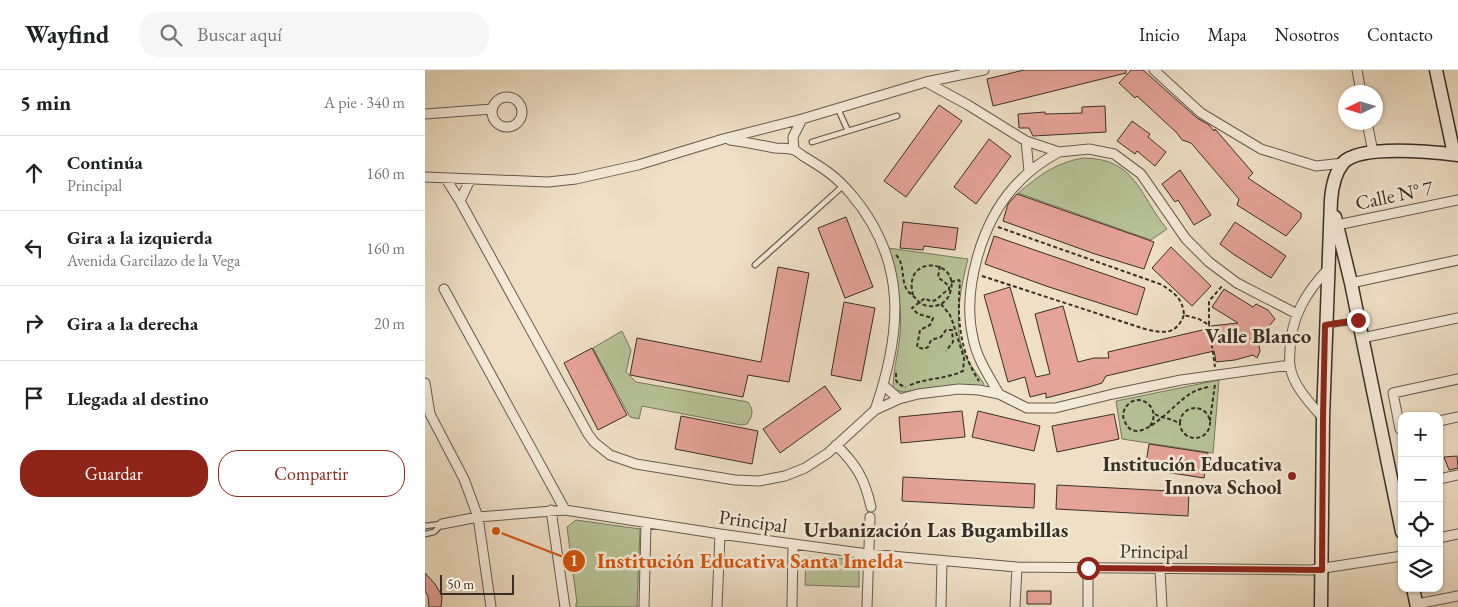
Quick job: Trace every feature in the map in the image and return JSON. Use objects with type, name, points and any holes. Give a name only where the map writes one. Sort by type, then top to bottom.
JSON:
[{"type":"street","points":[[425,177],[549,182],[576,179],[638,165],[723,139],[802,120],[926,82],[985,70]]},
{"type":"street","points":[[1154,70],[1201,113],[1261,149],[1316,166],[1344,162],[1358,155],[1373,152],[1399,151],[1456,155],[1436,70]]},
{"type":"street","points":[[1357,70],[1360,85]]},
{"type":"street","points":[[926,82],[968,105],[1026,141],[1059,152],[1089,149],[1115,154],[1141,174],[1186,239],[1209,262],[1237,283],[1297,314]]},
{"type":"street","points":[[425,114],[492,109]]},
{"type":"street","points":[[794,150],[793,137],[802,120]]},
{"type":"street","points":[[1369,130],[1373,152]]},
{"type":"street","points":[[723,139],[794,150],[826,169],[844,185],[872,224],[883,245],[895,291],[895,315],[890,362],[875,410]]},
{"type":"street","points":[[1026,141],[1029,172]]},
{"type":"street","points":[[999,394],[983,366],[973,339],[969,305],[973,274],[981,247],[1005,199],[1029,172],[1059,152]]},
{"type":"street","points":[[1321,607],[1325,325],[1331,200],[1334,179],[1344,162]]},
{"type":"street","points":[[445,178],[460,201],[579,420],[594,442],[610,455],[636,464],[735,480],[759,480],[780,477],[805,468],[817,461],[875,410],[900,395],[952,389],[979,390],[999,394],[1027,408],[1055,408],[1181,380],[1290,366]]},
{"type":"street","points":[[460,201],[470,180]]},
{"type":"street","points":[[1331,200],[1397,488],[1399,502]]},
{"type":"street","name":"Calle N° 7","points":[[1337,225],[1458,200]]},
{"type":"street","points":[[1351,283],[1458,260]]},
{"type":"street","points":[[1323,418],[1296,383],[1290,366],[1291,340],[1297,314],[1305,297],[1329,268]]},
{"type":"street","points":[[444,289],[565,510]]},
{"type":"street","points":[[1362,338],[1458,318]]},
{"type":"street","points":[[1398,419],[1393,393],[1458,379]]},
{"type":"street","points":[[425,383],[430,414],[464,479],[478,517],[491,607]]},
{"type":"street","points":[[883,385],[900,395]]},
{"type":"street","points":[[1443,420],[1458,417]]},
{"type":"street","points":[[836,445],[850,458],[860,473],[867,490],[871,508]]},
{"type":"street","points":[[1443,478],[1458,475]]},
{"type":"street","points":[[551,510],[565,607]]},
{"type":"street","name":"Principal","points":[[442,524],[478,517],[565,510],[793,545],[868,554],[1017,567],[1322,570],[1398,557]]},
{"type":"street","points":[[867,607],[870,517]]},
{"type":"street","points":[[644,607],[647,523]]},
{"type":"street","points":[[717,607],[720,534]]},
{"type":"street","points":[[1443,537],[1458,534]]},
{"type":"street","points":[[792,607],[793,545]]},
{"type":"street","points":[[941,607],[942,561]]},
{"type":"street","points":[[1015,607],[1017,567]]},
{"type":"street","points":[[1088,568],[1088,607]]},
{"type":"street","points":[[1160,569],[1162,607]]},
{"type":"street","points":[[1414,592],[1417,606],[1458,596]]},
{"type":"lane","points":[[838,109],[848,131]]},
{"type":"lane","points":[[812,142],[897,116]]},
{"type":"lane","points":[[755,265],[844,185]]},
{"type":"lane","points":[[1325,325],[1358,320]]},
{"type":"lane","points":[[425,526],[442,524]]},
{"type":"lane","name":"Principal","points":[[425,534],[433,532],[442,524]]},
{"type":"path","points":[[973,274],[1145,329],[1168,332],[1177,328],[1184,315],[1183,307],[1178,298],[1171,290],[1160,284],[1008,232],[991,224]]},
{"type":"path","points":[[926,266],[940,266],[946,270],[951,282],[949,295],[941,304],[928,306],[918,302],[911,288],[914,274],[926,266]]},
{"type":"path","points":[[940,266],[938,277],[949,286],[949,290],[942,293],[939,300],[932,302],[925,298],[911,308],[918,314],[933,318],[930,325],[919,330],[917,347],[928,348],[931,340],[941,337],[945,330],[952,330],[953,342],[946,351]]},
{"type":"path","points":[[1215,370],[1209,325],[1209,301],[1229,277]]},
{"type":"path","points":[[951,282],[959,280],[960,282],[958,310],[965,351],[972,369],[980,382],[979,385]]},
{"type":"path","points":[[897,367],[896,380],[898,384],[905,387],[918,382],[948,377],[963,371],[962,350],[950,315],[941,304]]},
{"type":"path","points":[[1184,315],[1199,319],[1209,325]]},
{"type":"path","points":[[964,368],[972,369]]},
{"type":"path","points":[[1195,387],[1215,384]]},
{"type":"path","points":[[1180,424],[1174,420],[1164,417],[1158,417],[1154,414],[1149,404],[1140,400],[1131,402],[1124,410],[1123,419],[1125,424],[1133,430],[1142,430],[1164,417],[1178,402],[1188,395],[1215,384]]},
{"type":"path","points":[[1182,415],[1180,424],[1184,434],[1198,438],[1206,434],[1210,422],[1215,384]]},
{"type":"path","points":[[900,395],[911,388]]},
{"type":"path","points":[[1126,400],[1144,397]]},
{"type":"path","points":[[1174,420],[1189,409],[1199,408],[1207,413],[1210,422]]},
{"type":"path","points":[[1150,426],[1154,414]]},
{"type":"green space","points":[[1083,158],[1115,164],[1125,172],[1134,181],[1167,229],[1151,240],[1018,193],[1048,171],[1064,163]]},
{"type":"green space","points":[[888,248],[968,259],[959,308],[959,334],[965,355],[984,384],[982,390],[937,387],[903,392],[893,389],[901,313],[896,280]]},
{"type":"green space","points":[[622,331],[631,350],[626,372],[636,382],[748,402],[752,413],[747,424],[741,425],[642,406],[639,419],[630,417],[593,348]]},
{"type":"green space","points":[[1219,380],[1213,453],[1122,439],[1116,401]]},
{"type":"green space","points":[[576,520],[640,529],[637,607],[576,607],[567,527]]},
{"type":"green space","points":[[806,558],[859,559],[859,587],[805,585]]},
{"type":"building","points":[[1024,70],[1126,70],[1126,73],[993,106],[987,79]]},
{"type":"building","points":[[1131,70],[1143,70],[1197,118],[1209,125],[1214,131],[1215,129],[1253,173],[1248,178],[1301,213],[1301,218],[1286,236],[1237,205],[1239,199],[1191,143],[1182,140],[1177,133],[1137,96],[1135,98],[1119,83]]},
{"type":"building","points":[[939,105],[962,121],[906,197],[884,181]]},
{"type":"building","points":[[1105,106],[1106,132],[1033,136],[1029,128],[1019,128],[1018,114],[1045,112],[1045,114],[1082,113],[1082,107]]},
{"type":"building","points":[[1132,121],[1150,134],[1148,137],[1166,152],[1155,166],[1137,151],[1135,154],[1117,141]]},
{"type":"building","points":[[989,139],[1011,156],[976,204],[954,187]]},
{"type":"building","points":[[1180,170],[1211,215],[1194,225],[1178,200],[1175,202],[1162,184]]},
{"type":"building","points":[[1017,194],[1154,242],[1144,269],[1095,254],[1003,221],[1008,204]]},
{"type":"building","points":[[846,217],[873,287],[845,298],[818,228]]},
{"type":"building","points":[[903,222],[958,228],[955,250],[924,246],[923,250],[900,248]]},
{"type":"building","points":[[1235,222],[1286,256],[1271,278],[1220,244]]},
{"type":"building","points":[[994,236],[1145,288],[1137,315],[985,264]]},
{"type":"building","points":[[1171,247],[1211,286],[1192,306],[1152,268]]},
{"type":"building","points":[[778,267],[809,273],[789,382],[748,375],[743,397],[630,375],[637,338],[761,362]]},
{"type":"building","points":[[1010,287],[1036,377],[1050,374],[1035,314],[1063,306],[1078,362],[1094,358],[1109,358],[1108,352],[1211,328],[1211,326],[1238,323],[1212,307],[1224,289],[1253,307],[1256,304],[1268,310],[1275,319],[1264,332],[1264,340],[1259,346],[1260,351],[1257,358],[1253,355],[1235,360],[1216,362],[1214,351],[1106,376],[1102,383],[1046,398],[1046,393],[1030,397],[1025,377],[1008,382],[984,295]]},
{"type":"building","points":[[844,302],[875,308],[861,381],[831,375]]},
{"type":"building","points":[[592,348],[627,415],[598,430],[564,363]]},
{"type":"building","points":[[825,386],[841,409],[780,453],[763,429]]},
{"type":"building","points":[[962,411],[965,437],[901,443],[899,417]]},
{"type":"building","points":[[978,411],[1040,426],[1034,451],[972,437]]},
{"type":"building","points":[[1114,414],[1119,439],[1057,452],[1052,426]]},
{"type":"building","points":[[681,416],[758,431],[752,464],[675,449]]},
{"type":"building","points":[[1149,444],[1208,453],[1204,478],[1145,469]]},
{"type":"building","points":[[1457,456],[1458,468],[1449,470],[1444,457]]},
{"type":"building","points":[[903,477],[1035,484],[1034,508],[902,501]]},
{"type":"building","points":[[1057,485],[1189,492],[1188,516],[1056,509]]},
{"type":"building","points":[[425,573],[435,584],[442,596],[441,607],[429,607],[428,596],[425,591]]},
{"type":"building","points":[[1027,591],[1051,591],[1051,604],[1027,604]]},
{"type":"place","name":"Institución Educativa Innova School","points":[[1292,476]]},
{"type":"place","name":"Institución Educativa Santa Imelda","points":[[496,531]]},
{"type":"district","name":"Valle Blanco","points":[[1258,335]]},
{"type":"district","name":"Urbanización Las Bugambillas","points":[[936,529]]},
{"type":"route","points":[[1088,568],[1322,570],[1325,325],[1358,320]]}]
